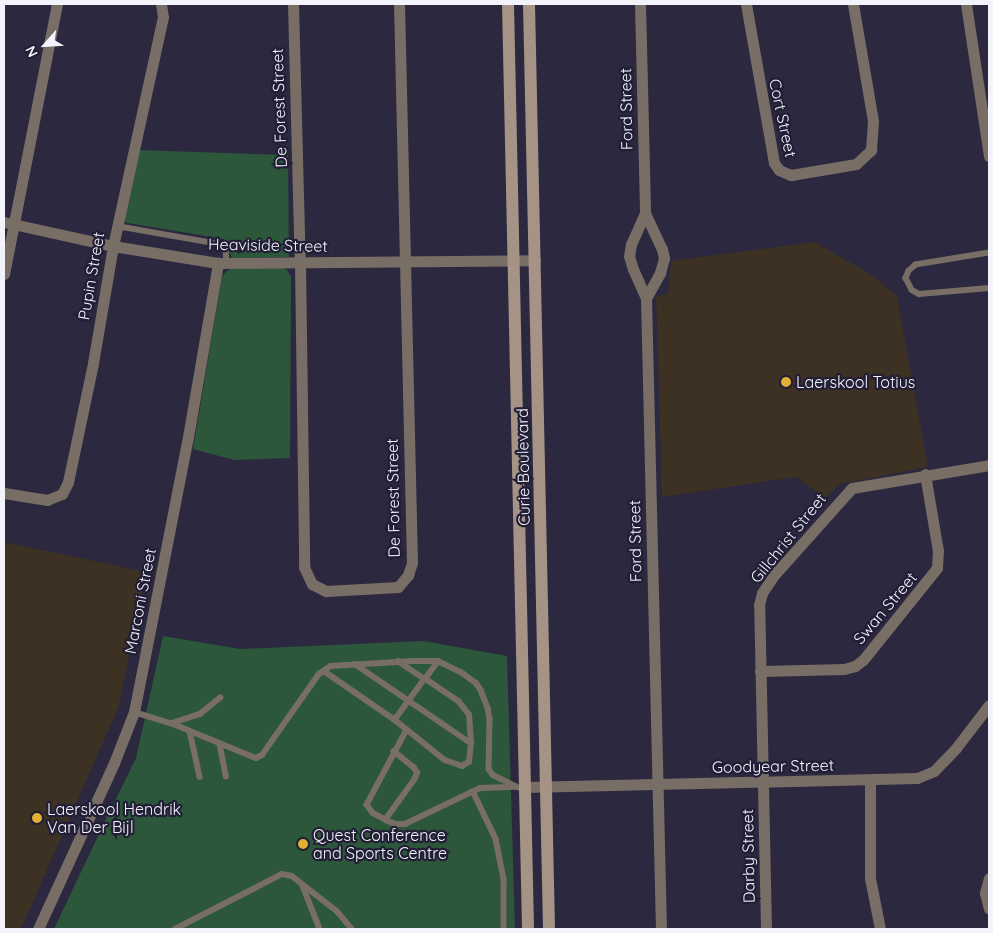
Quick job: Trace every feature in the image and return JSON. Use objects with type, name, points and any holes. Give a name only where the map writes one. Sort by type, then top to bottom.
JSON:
[{"type":"street","points":[[4,274],[9,223],[57,4]]},
{"type":"street","name":"Pupin Street","points":[[4,493],[47,500],[58,497],[65,490],[93,363],[117,226],[163,17],[161,4]]},
{"type":"street","name":"De Forest Street","points":[[293,4],[300,262],[304,567],[312,584],[326,592],[398,587],[410,570],[399,4]]},
{"type":"street","name":"Curie Boulevard","points":[[508,4],[523,663],[521,787],[528,929]]},
{"type":"street","name":"Curie Boulevard","points":[[529,4],[549,929]]},
{"type":"street","name":"Ford Street","points":[[640,4],[645,213],[662,249],[664,258],[660,273],[646,298]]},
{"type":"street","name":"Cort Street","points":[[746,4],[773,158],[779,170],[791,175],[856,164],[862,161],[871,150],[873,121],[853,4]]},
{"type":"street","points":[[966,4],[989,156]]},
{"type":"street","points":[[511,88],[531,88]]},
{"type":"street","name":"Ford Street","points":[[645,213],[631,244],[629,256],[646,298],[658,784]]},
{"type":"street","name":"Heaviside Street","points":[[9,223],[113,246],[223,263],[535,260]]},
{"type":"street","name":"Marconi Street","points":[[38,929],[114,763],[134,712],[223,263]]},
{"type":"street","points":[[517,424],[539,422]]},
{"type":"street","name":"Gillchrist Street","points":[[762,782],[759,600],[775,574],[852,488],[925,474],[989,465]]},
{"type":"street","name":"Swan Street","points":[[760,672],[844,669],[855,666],[863,660],[938,568],[938,550],[925,474]]},
{"type":"street","points":[[523,663],[544,662]]},
{"type":"street","name":"Goodyear Street","points":[[521,787],[910,780],[926,776],[956,748],[989,705]]},
{"type":"street","points":[[870,780],[870,878],[880,929]]},
{"type":"street","name":"Darby Street","points":[[762,782],[766,929]]},
{"type":"street","points":[[658,784],[661,929]]},
{"type":"street","points":[[989,878],[985,893],[989,908]]},
{"type":"lane","points":[[117,226],[219,244],[226,250],[223,263]]},
{"type":"lane","points":[[989,253],[916,265],[909,271],[906,278],[912,290],[919,294],[989,288]]},
{"type":"lane","points":[[324,671],[395,720],[446,760],[457,766],[462,766],[469,762],[471,743],[470,720],[465,710],[458,702],[398,661]]},
{"type":"lane","points":[[134,712],[171,723],[250,756],[260,757],[324,671],[339,664],[438,661],[462,672],[481,690],[490,718],[489,769],[493,775],[521,787]]},
{"type":"lane","points":[[395,720],[438,661]]},
{"type":"lane","points":[[355,664],[408,702],[471,743]]},
{"type":"lane","points":[[171,723],[200,714],[220,698]]},
{"type":"lane","points":[[407,730],[367,805],[370,810],[385,820],[396,824],[405,824],[484,787],[521,787]]},
{"type":"lane","points":[[190,731],[200,777]]},
{"type":"lane","points":[[220,744],[226,776]]},
{"type":"lane","points":[[385,820],[417,773],[414,768],[394,752]]},
{"type":"lane","points":[[473,791],[496,839],[504,879],[504,929]]},
{"type":"lane","points":[[175,929],[275,876],[287,874],[344,917],[352,929]]},
{"type":"lane","points":[[302,884],[320,929]]},
{"type":"shaded area","name":"Laerskool Totius","points":[[814,242],[869,273],[897,296],[928,467],[840,484],[825,498],[796,477],[662,497],[656,296],[668,294],[671,261]]},
{"type":"shaded area","name":"Laerskool Hendrik Van Der Bijl","points":[[4,542],[146,572],[119,706],[21,929],[4,929]]},
{"type":"green space","points":[[136,150],[288,155],[289,257],[232,258],[224,239],[122,222]]},
{"type":"green space","points":[[281,266],[287,270],[291,277],[290,458],[234,460],[193,449],[222,276],[232,267]]},
{"type":"green space","name":"Quest Conference and Sports Centre","points":[[163,636],[240,649],[423,641],[507,656],[515,929],[54,929],[107,817],[106,815],[109,813],[136,758]]},
{"type":"place","name":"Laerskool Totius","points":[[786,382]]},
{"type":"place","name":"Laerskool Hendrik Van Der Bijl","points":[[37,818]]},
{"type":"place","name":"Quest Conference and Sports Centre","points":[[303,844]]}]
